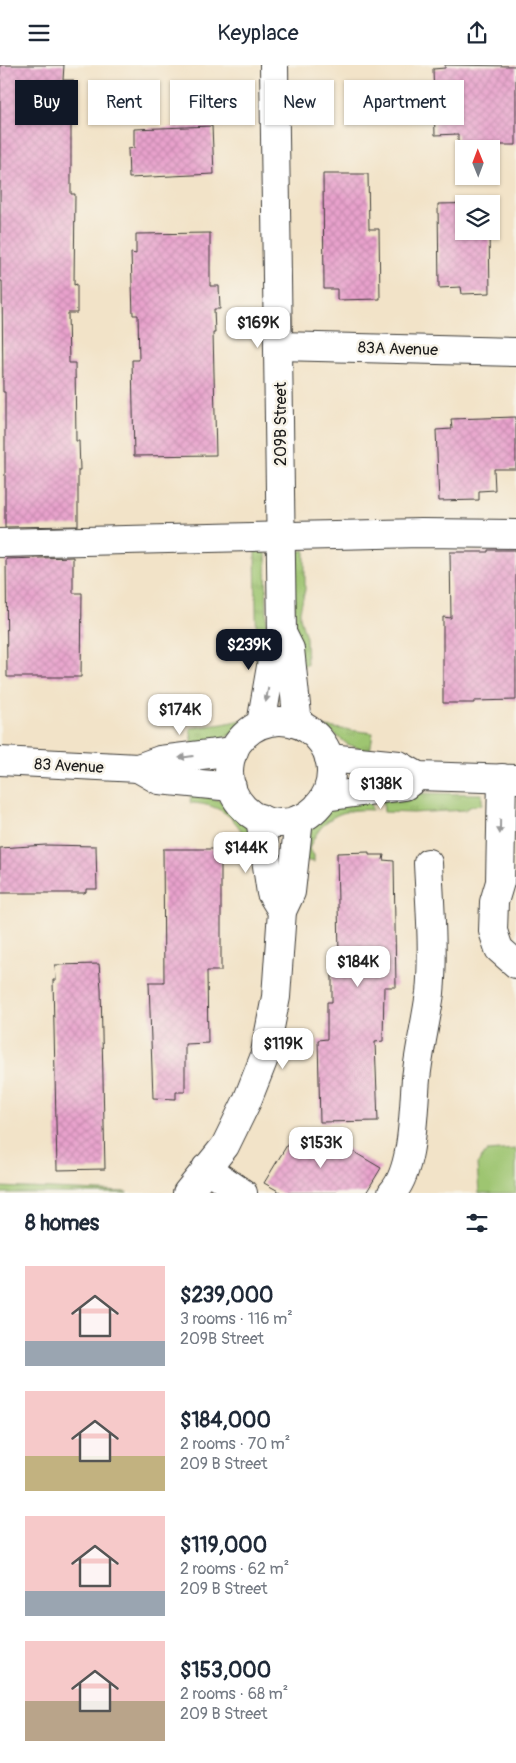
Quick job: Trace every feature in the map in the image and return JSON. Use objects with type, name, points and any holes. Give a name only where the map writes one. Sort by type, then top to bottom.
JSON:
[{"type":"street","name":"209B Street","points":[[274,65],[282,633],[290,649],[298,724]]},
{"type":"street","name":"83A Avenue","points":[[279,345],[516,352]]},
{"type":"street","points":[[0,543],[421,533],[516,534]]},
{"type":"street","name":"209B Street","points":[[262,725],[274,649],[282,633]]},
{"type":"street","points":[[273,721],[286,721],[298,724],[312,732],[322,744],[329,758],[331,778],[325,797],[314,810],[299,819],[273,822],[260,819],[247,811],[238,800],[232,787],[229,775],[234,751],[250,731],[262,725],[273,721]]},
{"type":"street","name":"83 Avenue","points":[[0,761],[138,768],[160,760],[234,751]]},
{"type":"street","points":[[329,758],[399,765],[418,776],[509,778],[500,882],[494,902],[493,931],[500,949],[516,964]]},
{"type":"street","name":"83 Avenue","points":[[138,768],[159,780],[232,787]]},
{"type":"street","points":[[325,797],[405,786],[418,776]]},
{"type":"street","points":[[260,819],[271,893],[282,911]]},
{"type":"street","points":[[187,1193],[225,1146],[247,1101],[264,1058],[276,997],[282,911],[291,892],[299,819]]},
{"type":"street","points":[[392,1193],[396,1189],[408,1162],[419,1056],[430,993],[431,916],[428,863]]},
{"type":"street","points":[[206,1168],[243,1193]]},
{"type":"green space","points":[[305,550],[305,590],[300,617],[306,637],[307,665],[301,666],[296,637],[293,553]]},
{"type":"green space","points":[[255,551],[266,553],[267,615],[263,667],[257,666]]},
{"type":"green space","points":[[248,720],[230,735],[193,747],[190,728]]},
{"type":"green space","points":[[326,727],[373,733],[370,752],[347,744]]},
{"type":"green space","points":[[191,793],[216,799],[231,807],[244,818],[258,861],[248,863],[247,854],[251,852],[242,831],[236,823],[229,816],[212,807],[190,803]]},
{"type":"green space","points":[[409,793],[482,794],[482,805],[472,806],[465,810],[412,813],[384,812],[382,795]]},
{"type":"green space","points":[[369,797],[372,810],[350,811],[333,817],[319,830],[309,849],[314,855],[314,862],[303,860],[311,829],[321,815],[335,806]]},
{"type":"green space","points":[[516,1149],[516,1193],[479,1193],[477,1164],[487,1151]]},
{"type":"green space","points":[[0,1187],[127,1192],[127,1193],[0,1193]]},
{"type":"building","points":[[0,65],[64,65],[63,80],[15,80],[15,125],[71,125],[71,194],[75,194],[74,285],[77,284],[77,313],[68,313],[69,363],[75,363],[76,441],[79,441],[78,526],[5,527],[5,392],[3,392],[2,281],[0,281]]},
{"type":"building","points":[[445,65],[516,66],[516,145],[500,145],[500,140],[458,140],[458,134],[435,135],[435,125],[464,125],[464,80],[433,80],[433,69],[445,68]]},
{"type":"building","points":[[212,126],[214,174],[129,178],[128,149],[134,148],[134,129]]},
{"type":"building","points":[[323,174],[368,174],[369,229],[379,229],[380,299],[337,300],[337,289],[324,289]]},
{"type":"building","points":[[438,204],[455,204],[455,240],[489,240],[490,293],[462,294],[461,287],[439,288]]},
{"type":"building","points":[[210,233],[210,286],[219,286],[220,309],[214,309],[215,333],[213,333],[216,455],[134,456],[132,360],[139,360],[138,315],[133,315],[131,253],[136,254],[136,234]]},
{"type":"building","points":[[516,417],[516,469],[494,469],[495,490],[479,491],[479,500],[439,501],[436,430],[452,429],[451,419]]},
{"type":"building","points":[[488,550],[516,550],[516,700],[443,703],[443,617],[451,618],[450,552],[488,552]]},
{"type":"building","points":[[73,557],[73,593],[82,593],[81,677],[7,677],[6,559]]},
{"type":"building","points":[[46,845],[96,846],[97,889],[86,889],[84,893],[0,893],[0,848]]},
{"type":"building","points":[[163,849],[221,849],[221,971],[207,971],[208,1043],[185,1044],[185,1092],[176,1092],[176,1099],[153,1098],[149,982],[164,982]]},
{"type":"building","points":[[369,852],[369,855],[384,855],[383,860],[394,861],[396,987],[384,987],[383,1041],[375,1042],[378,1121],[320,1122],[318,1040],[327,1039],[327,1002],[332,1002],[332,955],[339,955],[337,853]]},
{"type":"building","points":[[99,964],[105,1169],[57,1170],[53,980],[56,980],[55,965]]},
{"type":"building","points":[[295,1132],[320,1147],[320,1132],[381,1168],[366,1193],[282,1193],[264,1183]]}]
